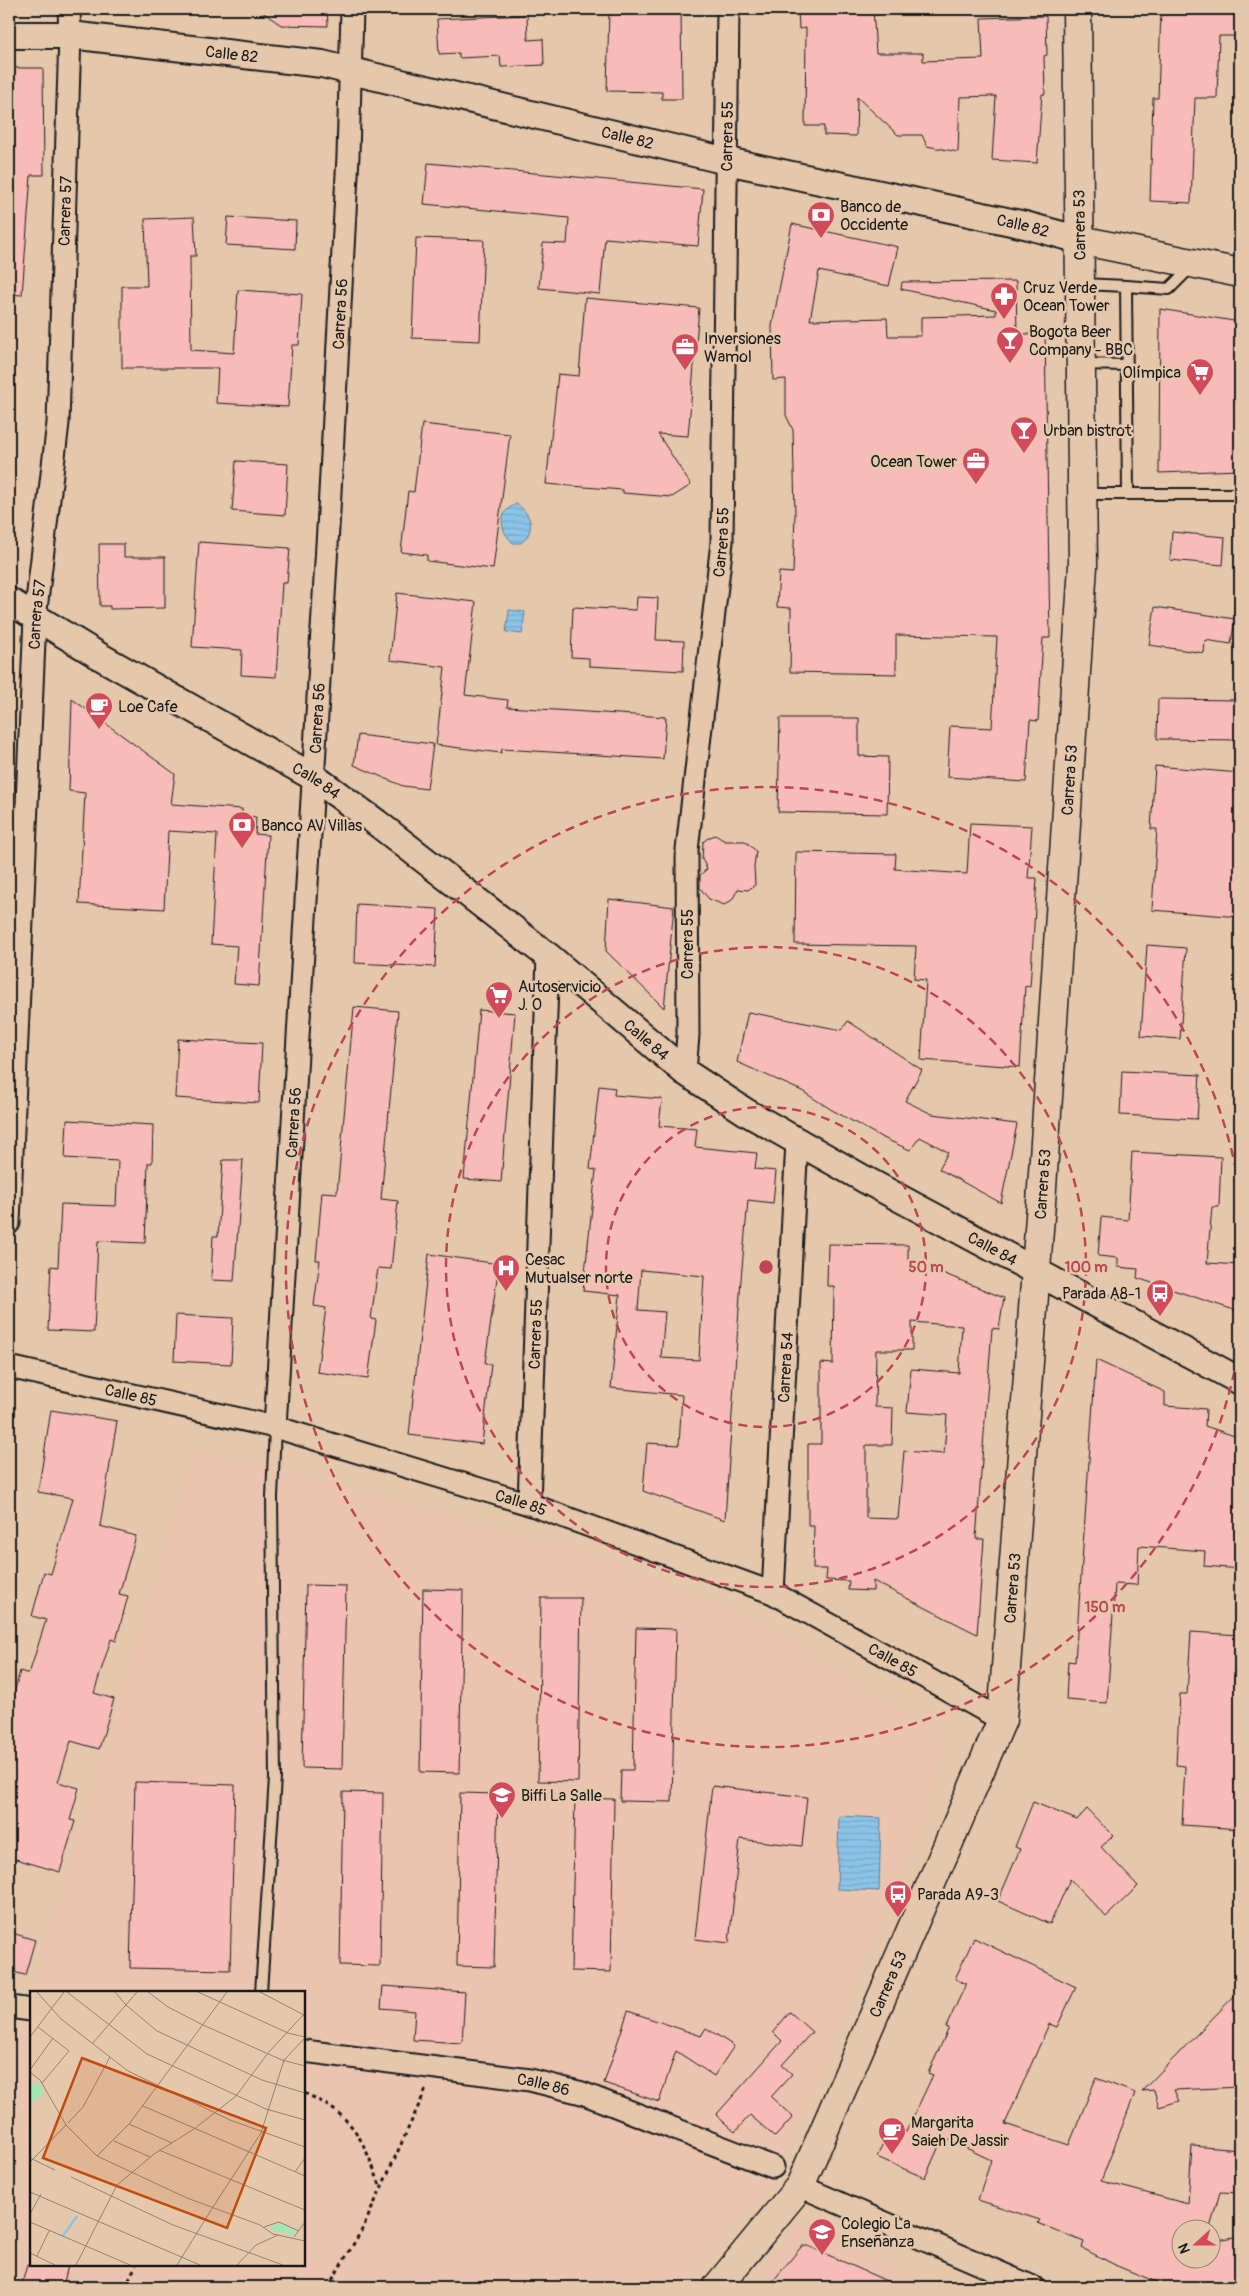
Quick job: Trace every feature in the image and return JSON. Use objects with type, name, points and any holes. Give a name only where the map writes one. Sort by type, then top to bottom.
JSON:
[{"type":"main road","name":"Carrera 53","points":[[717,2287],[800,2186],[1002,1720],[1083,566],[1083,494],[1080,451],[1081,364],[1077,9]]},
{"type":"main road","name":"Calle 82","points":[[1080,240],[1240,273]]},
{"type":"street","name":"Carrera 57","points":[[9,1223],[36,618],[58,424],[70,35],[69,9]]},
{"type":"street","name":"Carrera 56","points":[[275,1427],[314,778],[348,156],[352,9]]},
{"type":"street","name":"Carrera 55","points":[[685,1072],[688,1035],[687,850],[722,542],[728,9]]},
{"type":"street","name":"Calle 82","points":[[9,35],[70,35],[288,59],[351,72],[726,162],[1025,225],[1080,240]]},
{"type":"street","name":"Calle 84","points":[[9,601],[314,778],[377,823],[548,956],[685,1072],[797,1142],[1240,1381]]},
{"type":"street","name":"Carrera 55","points":[[529,1504],[548,956]]},
{"type":"street","name":"Carrera 54","points":[[773,1593],[797,1142]]},
{"type":"street","name":"Calle 85","points":[[9,1367],[275,1427],[529,1504],[773,1593],[1002,1720]]},
{"type":"street","points":[[9,2007],[30,2010]]},
{"type":"street","name":"Calle 86","points":[[305,2051],[530,2080],[582,2092],[773,2167]]},
{"type":"street","points":[[800,2186],[1033,2287]]},
{"type":"lane","points":[[1080,284],[1169,289],[1194,264]]},
{"type":"lane","points":[[1126,286],[1128,494]]},
{"type":"lane","points":[[1081,364],[1126,365]]},
{"type":"lane","points":[[1083,494],[1240,494]]},
{"type":"lane","points":[[261,1991],[275,1778],[272,1497],[275,1427]]},
{"type":"path","points":[[328,2287],[363,2228],[435,2068]]},
{"type":"path","points":[[305,2093],[328,2104],[351,2124],[368,2154],[381,2188]]},
{"type":"path","points":[[125,2287],[136,2266]]},
{"type":"shaded area","name":"Biffi La Salle","points":[[194,1449],[610,1558],[784,1635],[949,1745],[893,1894],[777,2174],[763,2193],[681,2287],[9,2287],[9,2063],[30,1998],[30,2266],[305,2266],[305,1991],[32,1991]]},
{"type":"shaded area","name":"Colegio La Enseñanza","points":[[797,2225],[943,2287],[751,2287]]},
{"type":"water","points":[[517,504],[529,518],[530,528],[526,538],[521,543],[513,543],[505,532],[502,521],[506,511]]},
{"type":"water","points":[[509,610],[525,612],[522,634],[506,632]]},
{"type":"water","points":[[839,1816],[881,1818],[879,1891],[837,1889]]},
{"type":"building","points":[[258,9],[327,9],[328,26],[281,25]]},
{"type":"building","points":[[609,9],[681,9],[682,99],[662,99],[662,92],[607,91]]},
{"type":"building","points":[[798,9],[873,9],[876,53],[923,53],[923,61],[983,59],[981,18],[1046,16],[1045,94],[1042,94],[1037,163],[992,160],[996,96],[960,97],[958,152],[927,146],[922,135],[898,135],[857,97],[856,136],[824,135],[824,126],[805,126],[806,28],[799,29]]},
{"type":"building","points":[[1161,9],[1240,9],[1240,36],[1219,36],[1217,98],[1195,98],[1191,203],[1150,201],[1153,98],[1158,98]]},
{"type":"building","points":[[527,15],[528,40],[543,39],[544,65],[501,67],[500,56],[459,58],[459,53],[439,54],[437,19]]},
{"type":"building","points":[[9,68],[43,68],[44,175],[31,175],[22,295],[9,294]]},
{"type":"building","points":[[428,163],[703,189],[698,246],[605,238],[600,294],[539,288],[543,243],[567,244],[569,218],[424,204]]},
{"type":"building","points":[[194,217],[196,256],[190,256],[191,350],[234,353],[238,290],[302,294],[299,345],[292,345],[288,407],[216,403],[218,368],[122,368],[122,286],[147,286],[145,219]]},
{"type":"building","points":[[228,217],[296,221],[295,249],[226,245]]},
{"type":"building","points":[[792,224],[898,247],[889,286],[819,271],[810,320],[887,318],[888,336],[921,336],[921,317],[996,315],[996,310],[901,289],[902,282],[1016,281],[1017,334],[1045,334],[1050,638],[1043,638],[1038,721],[1030,720],[1026,782],[947,777],[950,726],[992,728],[997,637],[896,635],[896,674],[790,672],[791,608],[777,607],[779,572],[793,573],[795,514],[793,430],[786,415],[786,379],[773,380],[772,326]]},
{"type":"building","points":[[416,238],[484,240],[480,341],[412,338]]},
{"type":"building","points":[[585,298],[699,308],[688,436],[658,434],[691,485],[672,497],[623,493],[623,490],[546,484],[558,374],[579,376]]},
{"type":"building","name":"Olímpica","points":[[1160,309],[1240,322],[1240,470],[1159,473]]},
{"type":"building","points":[[422,424],[510,434],[493,569],[427,561],[427,555],[401,552],[408,491],[414,492]]},
{"type":"building","points":[[236,461],[288,464],[285,515],[232,511]]},
{"type":"building","points":[[1172,532],[1225,537],[1223,565],[1170,560]]},
{"type":"building","points":[[199,542],[290,548],[287,583],[282,583],[276,677],[241,675],[242,650],[192,647]]},
{"type":"building","points":[[99,544],[124,544],[124,557],[165,557],[165,608],[110,609],[110,606],[100,606]]},
{"type":"building","points":[[397,593],[476,602],[465,695],[508,700],[507,707],[666,717],[663,759],[502,749],[501,753],[436,745],[445,667],[390,660]]},
{"type":"building","points":[[637,597],[658,598],[656,640],[684,641],[683,671],[589,666],[589,658],[571,657],[573,607],[636,610]]},
{"type":"building","points":[[1155,607],[1235,619],[1231,644],[1205,640],[1204,653],[1149,645]]},
{"type":"building","points":[[72,699],[175,774],[171,804],[242,809],[242,816],[256,817],[255,834],[268,835],[259,986],[234,984],[237,946],[211,944],[217,834],[168,831],[164,909],[79,904],[85,793],[69,791]]},
{"type":"building","points":[[1158,699],[1240,700],[1240,740],[1157,739]]},
{"type":"building","points":[[780,718],[859,718],[859,756],[888,757],[887,814],[778,812]]},
{"type":"building","points":[[358,735],[433,744],[427,789],[403,786],[354,765]]},
{"type":"building","points":[[1155,766],[1240,773],[1240,917],[1152,910],[1157,829],[1151,829]]},
{"type":"building","points":[[970,823],[1032,826],[1028,878],[1037,878],[1030,987],[1025,986],[1020,1067],[921,1060],[926,980],[914,979],[916,946],[795,944],[796,852],[896,854],[895,869],[967,874]]},
{"type":"building","points":[[715,835],[725,841],[745,841],[756,851],[754,866],[755,885],[748,890],[738,889],[732,900],[724,905],[709,899],[700,888],[700,875],[707,869],[702,859],[703,842]]},
{"type":"building","points":[[609,899],[674,907],[664,1008],[606,951]]},
{"type":"building","points":[[357,904],[438,909],[435,967],[355,963]]},
{"type":"building","points":[[1147,945],[1186,948],[1180,1039],[1141,1036]]},
{"type":"building","points":[[354,1007],[398,1011],[381,1199],[398,1201],[391,1269],[378,1268],[371,1319],[376,1320],[368,1379],[317,1372],[326,1308],[314,1306],[320,1260],[316,1260],[322,1192],[337,1193]]},
{"type":"building","points":[[479,1010],[515,1013],[501,1182],[464,1179]]},
{"type":"building","points":[[748,1012],[842,1030],[848,1021],[922,1070],[905,1101],[932,1114],[1017,1124],[1001,1203],[939,1169],[948,1152],[920,1137],[910,1150],[881,1137],[802,1091],[737,1062]]},
{"type":"building","points":[[178,1039],[262,1043],[259,1103],[175,1098]]},
{"type":"building","points":[[1122,1071],[1200,1075],[1197,1119],[1120,1115]]},
{"type":"building","points":[[599,1086],[615,1088],[614,1095],[662,1099],[659,1126],[697,1129],[695,1147],[757,1153],[755,1169],[776,1171],[773,1203],[748,1200],[725,1520],[643,1491],[647,1443],[679,1445],[682,1395],[611,1388],[620,1295],[583,1291],[596,1170],[590,1169]],"holes":[[[641,1270],[704,1276],[699,1360],[661,1358],[665,1312],[638,1310]]]},
{"type":"building","points":[[67,1120],[153,1125],[152,1163],[148,1163],[145,1243],[98,1241],[94,1332],[48,1330],[51,1266],[58,1267],[61,1204],[116,1206],[118,1161],[65,1158]]},
{"type":"building","points":[[1132,1152],[1221,1157],[1219,1207],[1212,1207],[1207,1263],[1240,1265],[1240,1312],[1137,1278],[1138,1269],[1118,1267],[1118,1258],[1098,1256],[1101,1217],[1128,1220]]},
{"type":"building","points":[[223,1160],[243,1160],[234,1281],[211,1280],[213,1236],[218,1236]]},
{"type":"building","points":[[828,1244],[908,1245],[908,1261],[913,1261],[1004,1298],[999,1329],[992,1328],[976,1539],[984,1539],[977,1634],[873,1581],[873,1591],[848,1590],[849,1581],[826,1580],[827,1569],[813,1569],[814,1526],[808,1526],[808,1444],[821,1444],[821,1363],[833,1364],[834,1286],[827,1286]],"holes":[[[912,1322],[962,1326],[959,1373],[911,1369],[907,1412],[947,1415],[944,1454],[904,1451],[898,1519],[866,1518],[866,1445],[892,1445],[893,1408],[875,1407],[876,1350],[912,1350]]]},
{"type":"building","points":[[429,1254],[499,1264],[485,1363],[491,1364],[482,1444],[409,1435]]},
{"type":"building","points":[[176,1315],[233,1318],[231,1364],[174,1361]]},
{"type":"building","points":[[1096,1360],[1165,1392],[1165,1406],[1206,1409],[1205,1426],[1240,1438],[1240,1569],[1204,1566],[1205,1551],[1139,1546],[1137,1585],[1115,1584],[1107,1703],[1066,1700],[1068,1661],[1075,1662]]},
{"type":"building","points":[[51,1410],[117,1421],[100,1526],[136,1536],[119,1594],[128,1596],[116,1641],[111,1639],[94,1693],[114,1699],[99,1749],[71,1741],[58,1782],[79,1788],[70,1820],[75,1821],[60,1872],[9,1857],[9,1712],[20,1671],[29,1674],[46,1620],[32,1616],[44,1572],[51,1574],[73,1498],[38,1492]]},
{"type":"building","points":[[306,1585],[346,1586],[342,1769],[302,1768]]},
{"type":"building","points":[[423,1589],[463,1590],[459,1773],[420,1772]]},
{"type":"building","points":[[541,1598],[581,1598],[578,1782],[538,1781]]},
{"type":"building","points":[[636,1628],[676,1629],[672,1802],[620,1801],[621,1770],[633,1770]]},
{"type":"building","points":[[1191,1632],[1240,1635],[1240,1829],[1182,1825],[1185,1766],[1176,1765],[1180,1694],[1187,1694]]},
{"type":"building","points":[[135,1782],[235,1785],[230,1970],[130,1968]]},
{"type":"building","points":[[712,1786],[807,1797],[802,1846],[740,1839],[729,1943],[695,1939]]},
{"type":"building","points":[[343,1792],[383,1793],[380,1966],[340,1965]]},
{"type":"building","points":[[460,1793],[498,1794],[494,1967],[457,1966]]},
{"type":"building","points":[[575,1798],[614,1799],[611,1972],[571,1971]]},
{"type":"building","points":[[1033,1802],[1077,1820],[1087,1809],[1113,1836],[1101,1847],[1138,1886],[1106,1917],[1070,1879],[1050,1924],[998,1901],[1020,1849],[1015,1847]]},
{"type":"building","points":[[9,1932],[35,1940],[25,1975],[9,1971]]},
{"type":"building","points":[[974,1938],[1076,1987],[1057,2027],[1049,2024],[1005,2124],[1069,2145],[1096,2078],[1135,2093],[1101,2181],[1188,2204],[1192,2146],[1240,2150],[1240,2193],[1220,2192],[1213,2218],[1172,2218],[1172,2268],[1222,2268],[1222,2239],[1240,2236],[1240,2287],[1176,2287],[1154,2281],[1117,2266],[1082,2248],[1084,2242],[1038,2223],[1040,2220],[978,2200],[991,2160],[943,2137],[925,2178],[877,2157],[891,2125],[906,2132],[933,2075],[928,2073],[949,2028],[946,2027],[966,1984],[955,1979]]},
{"type":"building","points":[[383,1986],[465,1992],[462,2043],[413,2040],[415,2011],[381,2008]]},
{"type":"building","points":[[1240,1990],[1240,2087],[1174,2090],[1179,2101],[1159,2107],[1154,2090],[1142,2091]]},
{"type":"building","points":[[628,2011],[701,2036],[706,2028],[734,2046],[714,2076],[676,2051],[659,2102],[604,2083]]},
{"type":"building","points":[[790,2012],[812,2032],[782,2065],[792,2074],[771,2097],[793,2117],[775,2137],[750,2115],[735,2132],[716,2115],[782,2041],[773,2032]]},
{"type":"building","points":[[802,2246],[808,2246],[900,2287],[768,2287]]},
{"type":"building","points":[[27,2265],[68,2266],[63,2287],[21,2287]]},
{"type":"place","name":"Banco de Occidente","points":[[821,239]]},
{"type":"place","name":"Cruz Verde Ocean Tower","points":[[1004,320]]},
{"type":"place","name":"Bogota Beer Company - BBC","points":[[1010,364]]},
{"type":"place","name":"Inversiones Wamol","points":[[685,371]]},
{"type":"place","name":"Olímpica","points":[[1200,396]]},
{"type":"place","name":"Urban bistrot","points":[[1024,454]]},
{"type":"place","name":"Ocean Tower","points":[[976,485]]},
{"type":"place","name":"Loe Cafe","points":[[99,730]]},
{"type":"place","name":"Banco AV Villas","points":[[242,849]]},
{"type":"place","name":"Autoservicio J. O","points":[[499,1019]]},
{"type":"place","name":"Cesac Mutualser norte","points":[[506,1292]]},
{"type":"place","name":"Parada A8-1","points":[[1160,1317]]},
{"type":"place","name":"Biffi La Salle","points":[[502,1819]]},
{"type":"place","name":"Parada A9-3","points":[[898,1918]]},
{"type":"place","name":"Margarita Saieh De Jassir","points":[[892,2155]]},
{"type":"place","name":"Colegio La Enseñanza","points":[[822,2256]]}]
